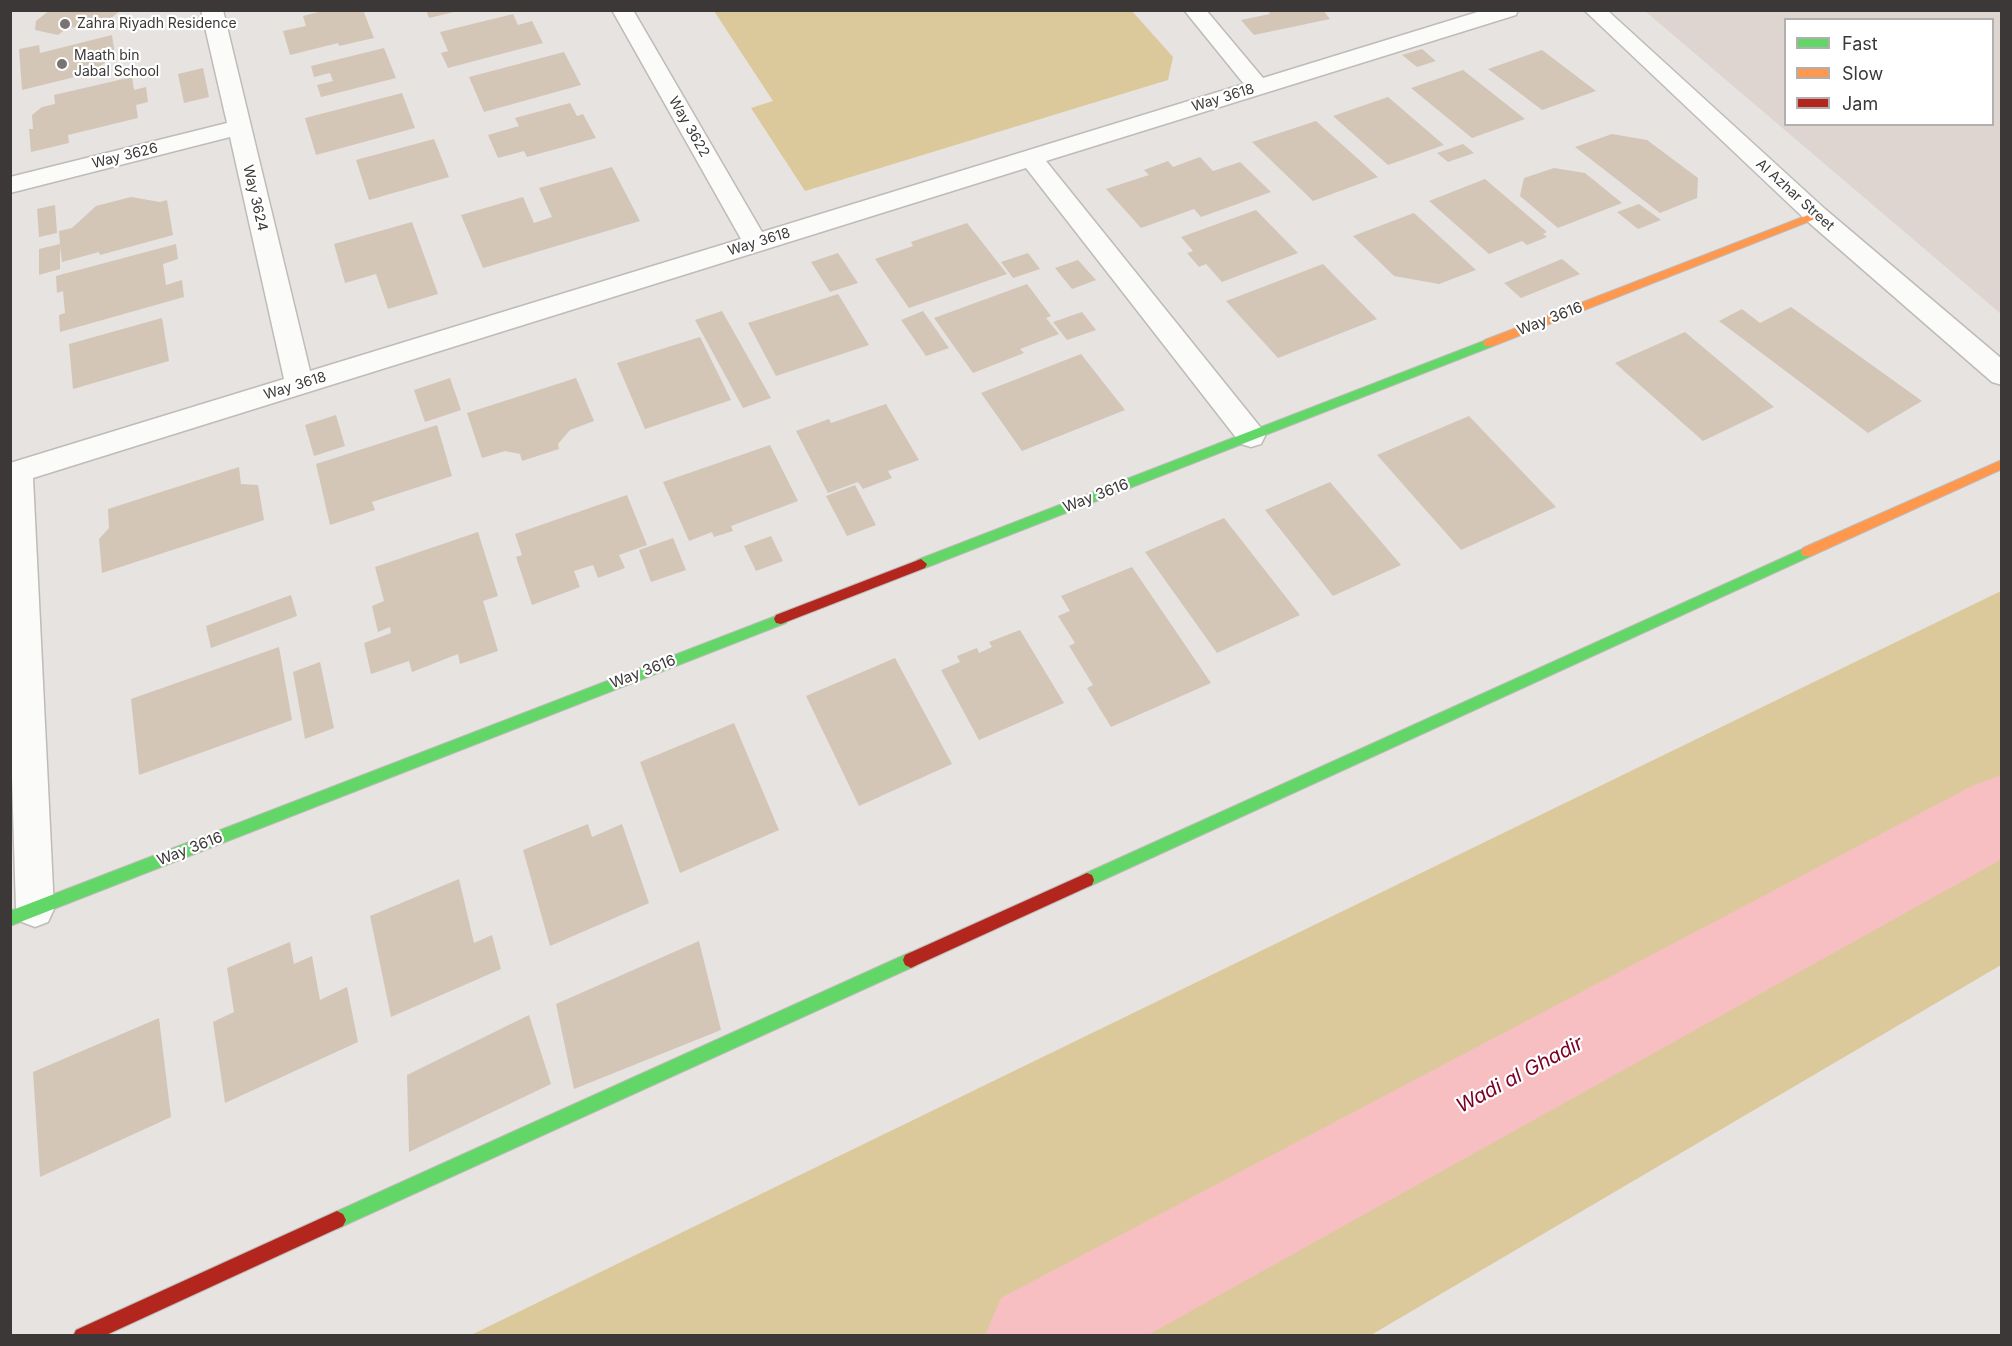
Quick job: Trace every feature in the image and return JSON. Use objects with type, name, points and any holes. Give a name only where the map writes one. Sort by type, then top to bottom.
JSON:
[{"type":"street","name":"Way 3624","points":[[212,10],[299,385]]},
{"type":"street","name":"Way 3622","points":[[622,10],[756,243]]},
{"type":"street","points":[[1194,10],[1259,88]]},
{"type":"street","name":"Way 3618","points":[[14,473],[1508,10]]},
{"type":"street","name":"Al Azhar Street","points":[[1594,10],[1816,215],[2001,375]]},
{"type":"street","name":"Way 3626","points":[[10,185],[239,127]]},
{"type":"street","points":[[1031,158],[1251,436]]},
{"type":"street","name":"Way 3616","points":[[14,473],[23,914],[1816,215]]},
{"type":"street","points":[[82,1335],[2001,464]]},
{"type":"shaded area","points":[[714,11],[1132,11],[1173,57],[1168,80],[805,191],[751,108],[773,101]]},
{"type":"shaded area","points":[[1645,11],[2001,11],[2001,314]]},
{"type":"shaded area","points":[[2001,591],[2001,965],[1371,1335],[471,1335]]},
{"type":"building","name":"Zahra Riyadh Residence","points":[[50,10],[121,10],[106,22],[99,20],[90,26],[67,28],[58,35],[35,30],[36,21]]},
{"type":"building","points":[[326,10],[363,10],[374,38],[339,46],[338,43],[290,55],[283,31],[306,26],[303,16]]},
{"type":"building","points":[[426,10],[458,10],[458,11],[429,18]]},
{"type":"building","points":[[1267,10],[1323,10],[1330,19],[1254,35],[1241,20],[1270,14]]},
{"type":"building","points":[[513,14],[518,25],[532,21],[543,43],[448,68],[441,53],[448,51],[440,32]]},
{"type":"building","name":"Maath bin Jabal School","points":[[112,35],[115,55],[91,73],[22,90],[19,49],[39,45],[40,53]]},
{"type":"building","points":[[384,48],[396,78],[321,97],[317,85],[333,81],[330,73],[314,77],[311,66]]},
{"type":"building","points":[[1422,49],[1436,61],[1417,67],[1402,55]]},
{"type":"building","points":[[1542,50],[1596,91],[1542,110],[1488,69]]},
{"type":"building","points":[[564,52],[581,85],[484,112],[469,77]]},
{"type":"building","points":[[203,68],[209,97],[184,103],[178,74]]},
{"type":"building","points":[[1463,70],[1525,119],[1472,138],[1411,88]]},
{"type":"building","points":[[132,77],[134,90],[146,87],[148,102],[136,105],[138,118],[68,135],[69,143],[31,152],[29,129],[33,129],[32,115],[42,107],[55,104],[54,95]]},
{"type":"building","points":[[402,93],[415,128],[316,155],[305,118]]},
{"type":"building","points":[[1388,97],[1444,145],[1388,165],[1333,116]]},
{"type":"building","points":[[570,103],[577,116],[583,114],[596,138],[527,157],[524,151],[498,158],[488,135],[519,126],[515,118]]},
{"type":"building","points":[[1316,121],[1378,177],[1313,201],[1252,142]]},
{"type":"building","points":[[1612,134],[1647,140],[1698,178],[1697,198],[1660,213],[1575,147]]},
{"type":"building","points":[[434,139],[449,177],[369,200],[356,160]]},
{"type":"building","points":[[1463,144],[1474,153],[1448,162],[1437,153]]},
{"type":"building","points":[[1200,157],[1213,171],[1240,162],[1271,192],[1201,217],[1194,209],[1141,228],[1106,189],[1149,175],[1144,170],[1168,161],[1173,167]]},
{"type":"building","points":[[612,167],[640,221],[483,268],[461,215],[523,197],[534,223],[552,217],[539,188]]},
{"type":"building","points":[[1554,168],[1585,173],[1622,203],[1558,228],[1520,196],[1524,178]]},
{"type":"building","points":[[1485,179],[1547,232],[1543,234],[1547,237],[1527,245],[1522,241],[1489,254],[1429,201]]},
{"type":"building","points":[[131,197],[160,202],[167,200],[173,235],[100,255],[99,252],[62,262],[60,246],[60,269],[39,275],[39,249],[60,244],[59,231],[72,228],[96,206]]},
{"type":"building","points":[[1639,204],[1661,220],[1638,229],[1617,212]]},
{"type":"building","points":[[55,205],[57,233],[39,237],[37,209]]},
{"type":"building","points":[[1256,210],[1298,253],[1222,282],[1206,264],[1199,267],[1187,253],[1193,251],[1181,237]]},
{"type":"building","points":[[1414,213],[1476,270],[1439,284],[1394,276],[1353,236]]},
{"type":"building","points":[[412,222],[438,294],[388,309],[376,274],[345,283],[334,244]]},
{"type":"building","points":[[967,223],[1007,274],[909,308],[875,259],[913,246],[911,242]]},
{"type":"building","points":[[176,244],[178,259],[163,264],[166,285],[182,280],[184,297],[60,332],[59,315],[65,313],[63,291],[57,293],[56,276]]},
{"type":"building","points":[[838,253],[858,283],[830,292],[811,262]]},
{"type":"building","points":[[1028,253],[1040,269],[1013,278],[1001,262]]},
{"type":"building","points":[[1562,259],[1580,274],[1521,298],[1504,283]]},
{"type":"building","points":[[1078,260],[1096,280],[1072,289],[1055,268]]},
{"type":"building","points":[[1323,264],[1377,319],[1278,358],[1226,301]]},
{"type":"building","points":[[1027,284],[1051,316],[1046,318],[1059,334],[1020,349],[1024,353],[973,373],[934,318]]},
{"type":"building","points":[[838,294],[869,345],[776,376],[748,323]]},
{"type":"building","points":[[1791,307],[1922,401],[1868,433],[1719,321],[1742,309],[1760,323]]},
{"type":"building","points":[[722,311],[771,398],[743,408],[695,320]]},
{"type":"building","points":[[923,311],[949,348],[926,356],[901,320]]},
{"type":"building","points":[[1082,312],[1096,330],[1067,340],[1053,322]]},
{"type":"building","points":[[162,318],[169,361],[73,389],[69,344]]},
{"type":"building","points":[[1685,332],[1774,407],[1703,441],[1615,363]]},
{"type":"building","points":[[700,337],[731,400],[645,429],[617,363]]},
{"type":"building","points":[[1081,354],[1125,410],[1022,451],[981,393]]},
{"type":"building","points":[[450,378],[461,410],[425,422],[414,390]]},
{"type":"building","points":[[576,378],[594,421],[570,430],[558,444],[559,449],[522,461],[520,454],[505,451],[482,458],[467,413]]},
{"type":"building","points":[[886,404],[919,460],[888,471],[892,478],[863,489],[858,482],[828,493],[796,431],[829,419],[831,423]]},
{"type":"building","points":[[336,415],[345,446],[314,456],[305,425]]},
{"type":"building","points":[[1469,416],[1556,507],[1461,550],[1377,455]]},
{"type":"building","points":[[437,425],[452,476],[372,502],[375,510],[330,525],[316,464]]},
{"type":"building","points":[[770,445],[798,501],[731,526],[733,531],[714,537],[712,532],[689,541],[663,482]]},
{"type":"building","points":[[239,467],[241,484],[258,485],[264,520],[102,573],[99,539],[109,528],[108,509]]},
{"type":"building","points":[[1330,482],[1401,565],[1333,596],[1265,510]]},
{"type":"building","points":[[855,485],[876,525],[847,536],[826,496]]},
{"type":"building","points":[[627,495],[647,545],[619,555],[625,568],[598,578],[593,565],[574,571],[580,587],[532,605],[516,557],[522,555],[515,534]]},
{"type":"building","points":[[1224,518],[1300,615],[1217,653],[1145,552]]},
{"type":"building","points":[[478,532],[498,596],[483,601],[498,651],[460,664],[458,654],[412,672],[409,661],[371,674],[364,643],[391,633],[390,627],[378,632],[372,606],[384,601],[375,567]]},
{"type":"building","points":[[771,536],[783,561],[756,571],[744,546]]},
{"type":"building","points":[[673,538],[686,570],[651,582],[639,550]]},
{"type":"building","points":[[1132,567],[1211,683],[1111,727],[1087,688],[1093,685],[1069,646],[1075,643],[1058,616],[1070,611],[1061,596]]},
{"type":"building","points":[[291,595],[297,616],[211,648],[206,626]]},
{"type":"building","points":[[1020,630],[1064,703],[979,740],[941,670],[960,662],[957,656],[977,648],[979,653],[992,647],[989,642]]},
{"type":"building","points":[[279,647],[292,720],[139,775],[131,699]]},
{"type":"building","points":[[895,658],[952,764],[859,806],[806,696]]},
{"type":"building","points":[[320,662],[334,728],[305,739],[293,672]]},
{"type":"building","points":[[734,723],[779,830],[680,873],[640,762]]},
{"type":"building","points":[[588,824],[592,837],[622,824],[649,903],[550,946],[523,850]]},
{"type":"building","points":[[459,879],[474,943],[492,935],[501,969],[391,1017],[370,916]]},
{"type":"building","points":[[699,941],[721,1030],[574,1089],[556,1004]]},
{"type":"building","points":[[290,942],[294,964],[312,956],[320,1000],[347,987],[358,1042],[225,1103],[213,1022],[234,1012],[227,968]]},
{"type":"building","points":[[529,1015],[551,1084],[409,1152],[407,1075]]},
{"type":"building","points":[[159,1018],[171,1117],[40,1177],[33,1072]]},
{"type":"waterway","name":"Wadi al Ghadir","points":[[1039,1336],[2002,814]]},
{"type":"traffic: fast","points":[[921,564],[1489,343]]},
{"type":"traffic: fast","points":[[1087,880],[1807,552]]},
{"type":"traffic: fast","points":[[10,919],[781,619]]},
{"type":"traffic: fast","points":[[337,1220],[911,960]]},
{"type":"traffic: slow","points":[[1489,343],[1816,215]]},
{"type":"traffic: slow","points":[[1807,552],[2002,464]]},
{"type":"traffic: jam","points":[[781,619],[921,564]]},
{"type":"traffic: jam","points":[[911,960],[1087,880]]},
{"type":"traffic: jam","points":[[82,1336],[337,1220]]},
{"type":"place","name":"Zahra Riyadh Residence","points":[[65,24]]},
{"type":"place","name":"Maath bin Jabal School","points":[[62,64]]}]
